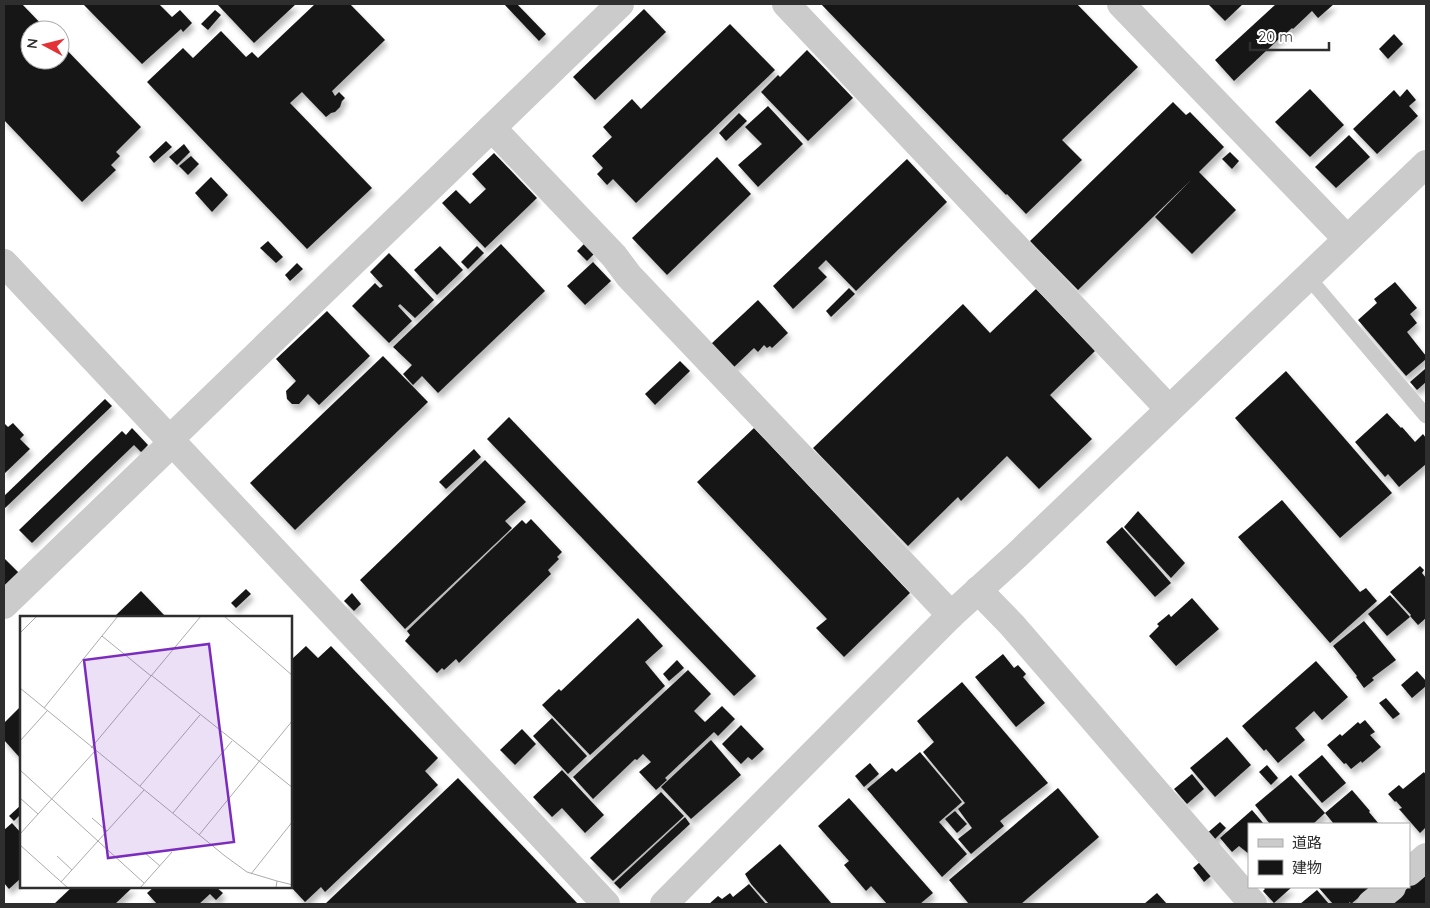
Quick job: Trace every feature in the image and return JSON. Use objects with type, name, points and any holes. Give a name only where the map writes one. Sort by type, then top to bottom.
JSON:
[{"type":"street","points":[[4,605],[620,4]]},
{"type":"street","points":[[786,4],[1169,409]]},
{"type":"street","points":[[1121,4],[1347,239]]},
{"type":"street","points":[[492,128],[614,256],[636,283],[951,615]]},
{"type":"street","points":[[664,904],[951,615],[1426,164]]},
{"type":"street","points":[[4,263],[606,904]]},
{"type":"street","points":[[978,590],[1012,625],[1243,900]]},
{"type":"street","points":[[1410,871],[1426,857]]},
{"type":"street","points":[[1372,904],[1391,888]]},
{"type":"lane","points":[[1308,277],[1426,416]]},
{"type":"building","points":[[4,4],[22,4],[37,20],[20,20],[20,70],[70,70],[70,53],[141,127],[116,152],[120,156],[111,165],[116,170],[82,202],[4,120]]},
{"type":"building","points":[[83,4],[159,4],[172,17],[180,10],[192,23],[183,32],[181,29],[142,64]]},
{"type":"building","points":[[217,4],[296,4],[254,43]]},
{"type":"building","points":[[315,4],[350,4],[385,40],[332,91],[335,96],[339,92],[345,98],[335,112],[326,117],[302,92],[290,103],[372,188],[307,249],[147,82],[183,48],[193,58],[221,31],[246,57],[252,52],[258,58]]},
{"type":"building","points":[[504,4],[517,4],[546,34],[539,41]]},
{"type":"building","points":[[821,4],[1077,4],[1138,67],[1062,140],[1082,160],[1026,214]]},
{"type":"building","points":[[1208,4],[1243,4],[1225,21]]},
{"type":"building","points":[[1276,4],[1334,4],[1318,18],[1312,11],[1234,81],[1215,60]]},
{"type":"building","points":[[644,9],[666,32],[595,100],[573,77]]},
{"type":"building","points":[[215,10],[221,15],[208,30],[201,24]]},
{"type":"building","points":[[730,24],[775,70],[636,203],[613,179],[607,185],[597,174],[603,168],[592,156],[612,137],[603,127],[632,99],[641,109]]},
{"type":"building","points":[[1394,34],[1403,44],[1388,59],[1379,49]]},
{"type":"building","points":[[807,50],[853,98],[808,141],[761,92],[778,75],[780,77]]},
{"type":"building","points":[[1310,89],[1344,125],[1310,157],[1275,122]]},
{"type":"building","points":[[1407,89],[1416,100],[1409,106],[1418,116],[1377,154],[1353,129],[1394,90],[1400,97]]},
{"type":"building","points":[[1173,102],[1186,115],[1190,112],[1224,147],[1199,172],[1236,210],[1192,254],[1155,217],[1191,180],[1078,290],[1030,241]]},
{"type":"building","points":[[768,106],[803,144],[758,187],[738,165],[762,144],[745,127]]},
{"type":"building","points":[[739,113],[747,121],[726,141],[719,133]]},
{"type":"building","points":[[1349,135],[1370,157],[1336,188],[1315,167]]},
{"type":"building","points":[[166,141],[172,147],[154,163],[149,157]]},
{"type":"building","points":[[184,144],[190,152],[177,165],[169,157]]},
{"type":"building","points":[[1230,152],[1239,161],[1232,169],[1222,159]]},
{"type":"building","points":[[494,153],[537,198],[485,248],[442,203],[456,190],[470,204],[486,189],[472,174]]},
{"type":"building","points":[[191,156],[199,164],[188,175],[179,166]]},
{"type":"building","points":[[717,157],[751,194],[667,275],[632,238]]},
{"type":"building","points":[[907,159],[947,202],[856,291],[826,260],[818,268],[827,277],[793,309],[773,286]]},
{"type":"building","points":[[211,177],[228,195],[212,212],[195,193]]},
{"type":"building","points":[[268,241],[283,257],[276,263],[260,248]]},
{"type":"building","points":[[501,244],[545,291],[438,393],[422,376],[413,385],[403,374],[412,365],[393,347]]},
{"type":"building","points":[[584,244],[594,254],[587,261],[577,251]]},
{"type":"building","points":[[440,246],[463,270],[437,295],[414,270]]},
{"type":"building","points":[[477,246],[484,253],[468,269],[461,262]]},
{"type":"building","points":[[389,253],[434,300],[415,318],[400,304],[398,306],[412,321],[389,343],[352,306],[375,283],[380,288],[383,286],[370,272]]},
{"type":"building","points":[[593,262],[611,281],[585,305],[567,286]]},
{"type":"building","points":[[297,263],[303,269],[290,281],[285,275]]},
{"type":"building","points":[[1395,282],[1417,308],[1410,314],[1417,323],[1407,332],[1426,356],[1426,359],[1406,376],[1358,320],[1377,303],[1374,299]]},
{"type":"building","points":[[849,288],[855,294],[831,317],[826,311]]},
{"type":"building","points":[[1036,289],[1095,351],[1050,395],[1092,439],[1039,489],[1007,456],[961,501],[958,497],[908,546],[813,448],[963,304],[990,333]]},
{"type":"building","points":[[758,300],[788,333],[772,348],[770,346],[767,348],[764,345],[758,352],[754,348],[734,367],[711,344]]},
{"type":"building","points":[[327,311],[370,356],[319,405],[308,394],[299,404],[292,404],[287,399],[286,391],[296,381],[276,359]]},
{"type":"building","points":[[383,356],[428,402],[295,530],[250,483]]},
{"type":"building","points":[[680,361],[690,371],[655,405],[645,394]]},
{"type":"building","points":[[1425,369],[1426,382],[1417,390],[1410,382]]},
{"type":"building","points":[[1286,371],[1392,493],[1340,538],[1235,418]]},
{"type":"building","points":[[105,399],[112,406],[4,509],[4,496]]},
{"type":"building","points":[[1387,413],[1415,442],[1423,434],[1426,438],[1426,464],[1399,487],[1388,474],[1385,477],[1355,442]]},
{"type":"building","points":[[509,417],[756,676],[734,696],[487,439]]},
{"type":"building","points":[[4,423],[8,427],[13,423],[24,435],[20,439],[30,449],[4,474]]},
{"type":"building","points":[[132,428],[148,445],[141,452],[134,445],[32,543],[19,530],[122,431],[126,435]]},
{"type":"building","points":[[754,428],[910,593],[844,657],[816,628],[827,619],[697,482]]},
{"type":"building","points":[[474,449],[481,457],[446,489],[439,482]]},
{"type":"building","points":[[485,460],[526,502],[505,521],[512,528],[405,629],[360,580]]},
{"type":"building","points":[[1282,500],[1360,592],[1366,588],[1377,601],[1330,643],[1238,537]]},
{"type":"building","points":[[1138,511],[1185,563],[1171,578],[1124,527]]},
{"type":"building","points":[[531,519],[562,552],[557,557],[559,559],[548,570],[551,574],[459,663],[456,659],[444,670],[442,668],[437,673],[405,641],[410,635],[407,631],[522,520],[526,524]]},
{"type":"building","points":[[1122,527],[1171,583],[1155,597],[1106,542]]},
{"type":"building","points":[[4,558],[21,575],[4,592]]},
{"type":"building","points":[[1420,566],[1424,570],[1422,573],[1426,578],[1426,618],[1418,625],[1390,592]]},
{"type":"building","points":[[246,589],[251,594],[236,608],[231,603]]},
{"type":"building","points":[[141,591],[165,616],[115,616]]},
{"type":"building","points":[[352,593],[361,604],[354,611],[344,601]]},
{"type":"building","points":[[1390,595],[1410,617],[1387,636],[1368,614]]},
{"type":"building","points":[[1192,598],[1219,629],[1176,666],[1149,636],[1159,626],[1157,624],[1169,614],[1171,617]]},
{"type":"building","points":[[638,618],[663,646],[645,662],[665,686],[590,755],[542,705],[559,689],[561,691]]},
{"type":"building","points":[[1364,621],[1396,660],[1372,678],[1374,680],[1364,688],[1333,646]]},
{"type":"building","points":[[306,646],[318,658],[331,646],[438,758],[425,771],[438,785],[325,892],[321,887],[305,902],[292,888],[292,659]]},
{"type":"building","points":[[1003,654],[1014,668],[1018,665],[1026,674],[1023,677],[1045,703],[1016,727],[975,677]]},
{"type":"building","points":[[677,660],[684,668],[669,681],[663,674]]},
{"type":"building","points":[[1316,661],[1348,697],[1322,720],[1314,711],[1295,728],[1305,740],[1278,763],[1266,749],[1264,751],[1242,726]]},
{"type":"building","points":[[688,670],[711,694],[694,711],[705,722],[722,706],[735,719],[718,736],[714,732],[665,778],[667,780],[656,790],[639,772],[651,762],[643,754],[637,760],[635,759],[593,799],[573,777]]},
{"type":"building","points":[[1417,671],[1426,681],[1426,686],[1412,698],[1401,685]]},
{"type":"building","points":[[962,682],[1048,783],[1000,821],[1004,826],[971,854],[958,839],[972,828],[958,809],[965,803],[923,752],[934,742],[917,721]]},
{"type":"building","points":[[1386,698],[1400,714],[1393,719],[1379,703]]},
{"type":"building","points":[[20,707],[20,758],[4,740],[4,723]]},
{"type":"building","points":[[552,718],[587,756],[568,774],[533,736]]},
{"type":"building","points":[[1365,720],[1375,732],[1370,735],[1381,747],[1362,763],[1361,761],[1351,769],[1327,745],[1340,734],[1342,736],[1358,722],[1360,724]]},
{"type":"building","points":[[741,725],[764,749],[752,760],[748,757],[741,764],[722,744]]},
{"type":"building","points":[[522,729],[536,744],[515,765],[500,750]]},
{"type":"building","points":[[1227,737],[1251,765],[1215,797],[1190,768]]},
{"type":"building","points":[[711,740],[741,775],[691,819],[661,787]]},
{"type":"building","points":[[920,752],[962,802],[939,822],[967,854],[942,877],[867,789],[892,768],[896,772]]},
{"type":"building","points":[[1322,755],[1346,783],[1322,803],[1298,775]]},
{"type":"building","points":[[870,763],[879,774],[864,787],[855,776]]},
{"type":"building","points":[[1267,765],[1278,778],[1271,785],[1259,772]]},
{"type":"building","points":[[562,770],[604,815],[585,833],[562,808],[552,817],[533,797]]},
{"type":"building","points":[[1424,772],[1426,775],[1426,827],[1420,833],[1399,809],[1402,808],[1388,794],[1399,785],[1403,789]]},
{"type":"building","points":[[1192,774],[1204,789],[1187,804],[1174,789]]},
{"type":"building","points":[[1291,775],[1325,813],[1314,823],[1269,823],[1255,805]]},
{"type":"building","points":[[458,778],[578,904],[325,904]]},
{"type":"building","points":[[1058,788],[1099,837],[1021,904],[969,904],[949,880]]},
{"type":"building","points":[[1352,790],[1378,823],[1333,823],[1325,813]]},
{"type":"building","points":[[661,792],[684,816],[613,881],[590,858]]},
{"type":"building","points":[[849,798],[933,893],[920,904],[887,904],[871,886],[866,891],[844,865],[849,861],[818,826]]},
{"type":"building","points":[[20,806],[20,815],[14,821],[9,816]]},
{"type":"building","points":[[1252,810],[1263,823],[1248,823],[1248,853],[1239,846],[1232,852],[1220,838]]},
{"type":"building","points":[[955,811],[967,824],[957,833],[945,819]]},
{"type":"building","points":[[685,817],[690,824],[620,889],[614,883]]},
{"type":"building","points":[[1220,822],[1226,828],[1212,842],[1205,835]]},
{"type":"building","points":[[12,823],[20,832],[20,879],[9,889],[4,883],[4,830]]},
{"type":"building","points":[[780,844],[832,904],[769,904],[751,884],[745,874]]},
{"type":"building","points":[[1200,862],[1211,876],[1204,882],[1193,868]]},
{"type":"building","points":[[1426,872],[1426,904],[1389,904],[1408,888],[1410,888],[1410,886]]},
{"type":"building","points":[[749,884],[766,904],[709,904],[718,896],[722,899],[730,893],[733,897]]},
{"type":"building","points":[[71,888],[132,888],[115,904],[54,904]]},
{"type":"building","points":[[153,888],[217,888],[223,893],[216,900],[210,894],[199,904],[157,904],[147,893]]},
{"type":"building","points":[[1291,888],[1274,903],[1263,891],[1265,889]]},
{"type":"building","points":[[1319,888],[1370,888],[1351,904],[1350,902],[1348,904],[1333,904]]},
{"type":"building","points":[[1317,890],[1329,904],[1300,904]]},
{"type":"building","points":[[1157,893],[1167,904],[1144,904]]}]
